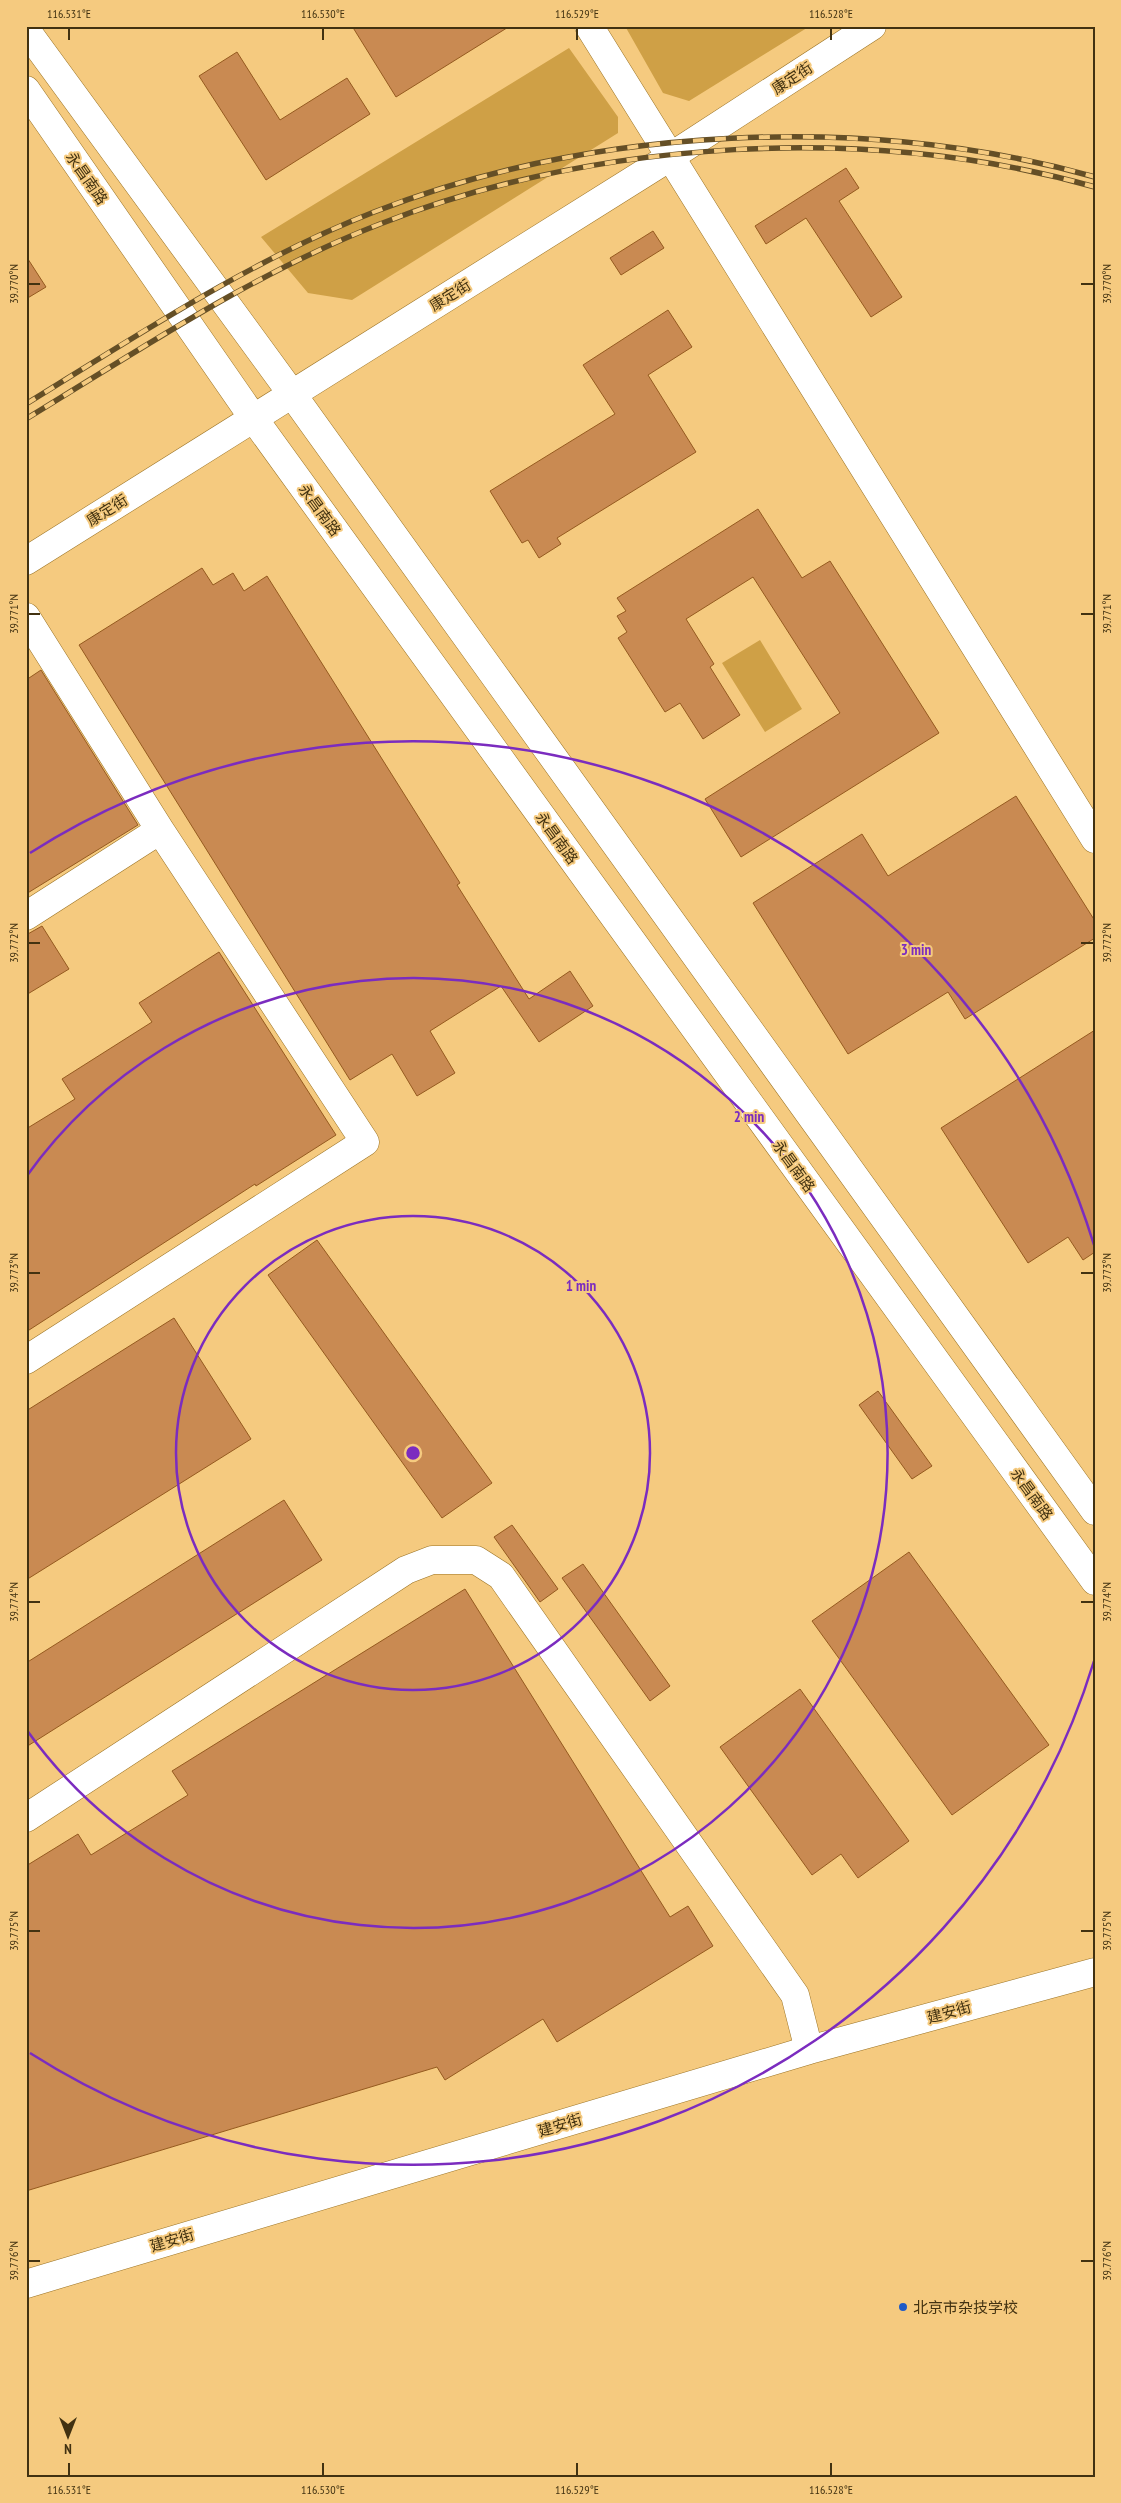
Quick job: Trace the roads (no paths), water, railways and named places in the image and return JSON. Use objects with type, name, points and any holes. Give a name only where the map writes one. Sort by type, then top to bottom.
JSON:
[{"type":"street","points":[[589,26],[1095,839]]},
{"type":"street","name":"康定街","points":[[26,561],[670,157],[872,26]]},
{"type":"street","points":[[26,30],[292,394],[1095,1511]]},
{"type":"street","name":"永昌南路","points":[[26,90],[254,419],[1095,1581]]},
{"type":"street","points":[[26,617],[36,652],[160,830],[365,1142],[26,1360]]},
{"type":"street","points":[[26,916],[160,830]]},
{"type":"street","points":[[26,1818],[406,1570],[432,1560],[476,1560],[502,1576],[794,1995],[809,2050]]},
{"type":"street","name":"建安街","points":[[26,2284],[809,2050],[1095,1972]]},
{"type":"railway","points":[[26,404],[196,300],[328,231],[374,212],[459,183],[547,161],[639,146],[732,138],[825,137],[917,143],[1008,157],[1095,177]]},
{"type":"railway","points":[[26,419],[155,339],[288,265],[380,224],[464,195],[552,173],[642,158],[734,150],[827,148],[919,154],[1008,167],[1095,187]]},
{"type":"place","name":"北京市杂技学校","points":[[903,2307]]}]
